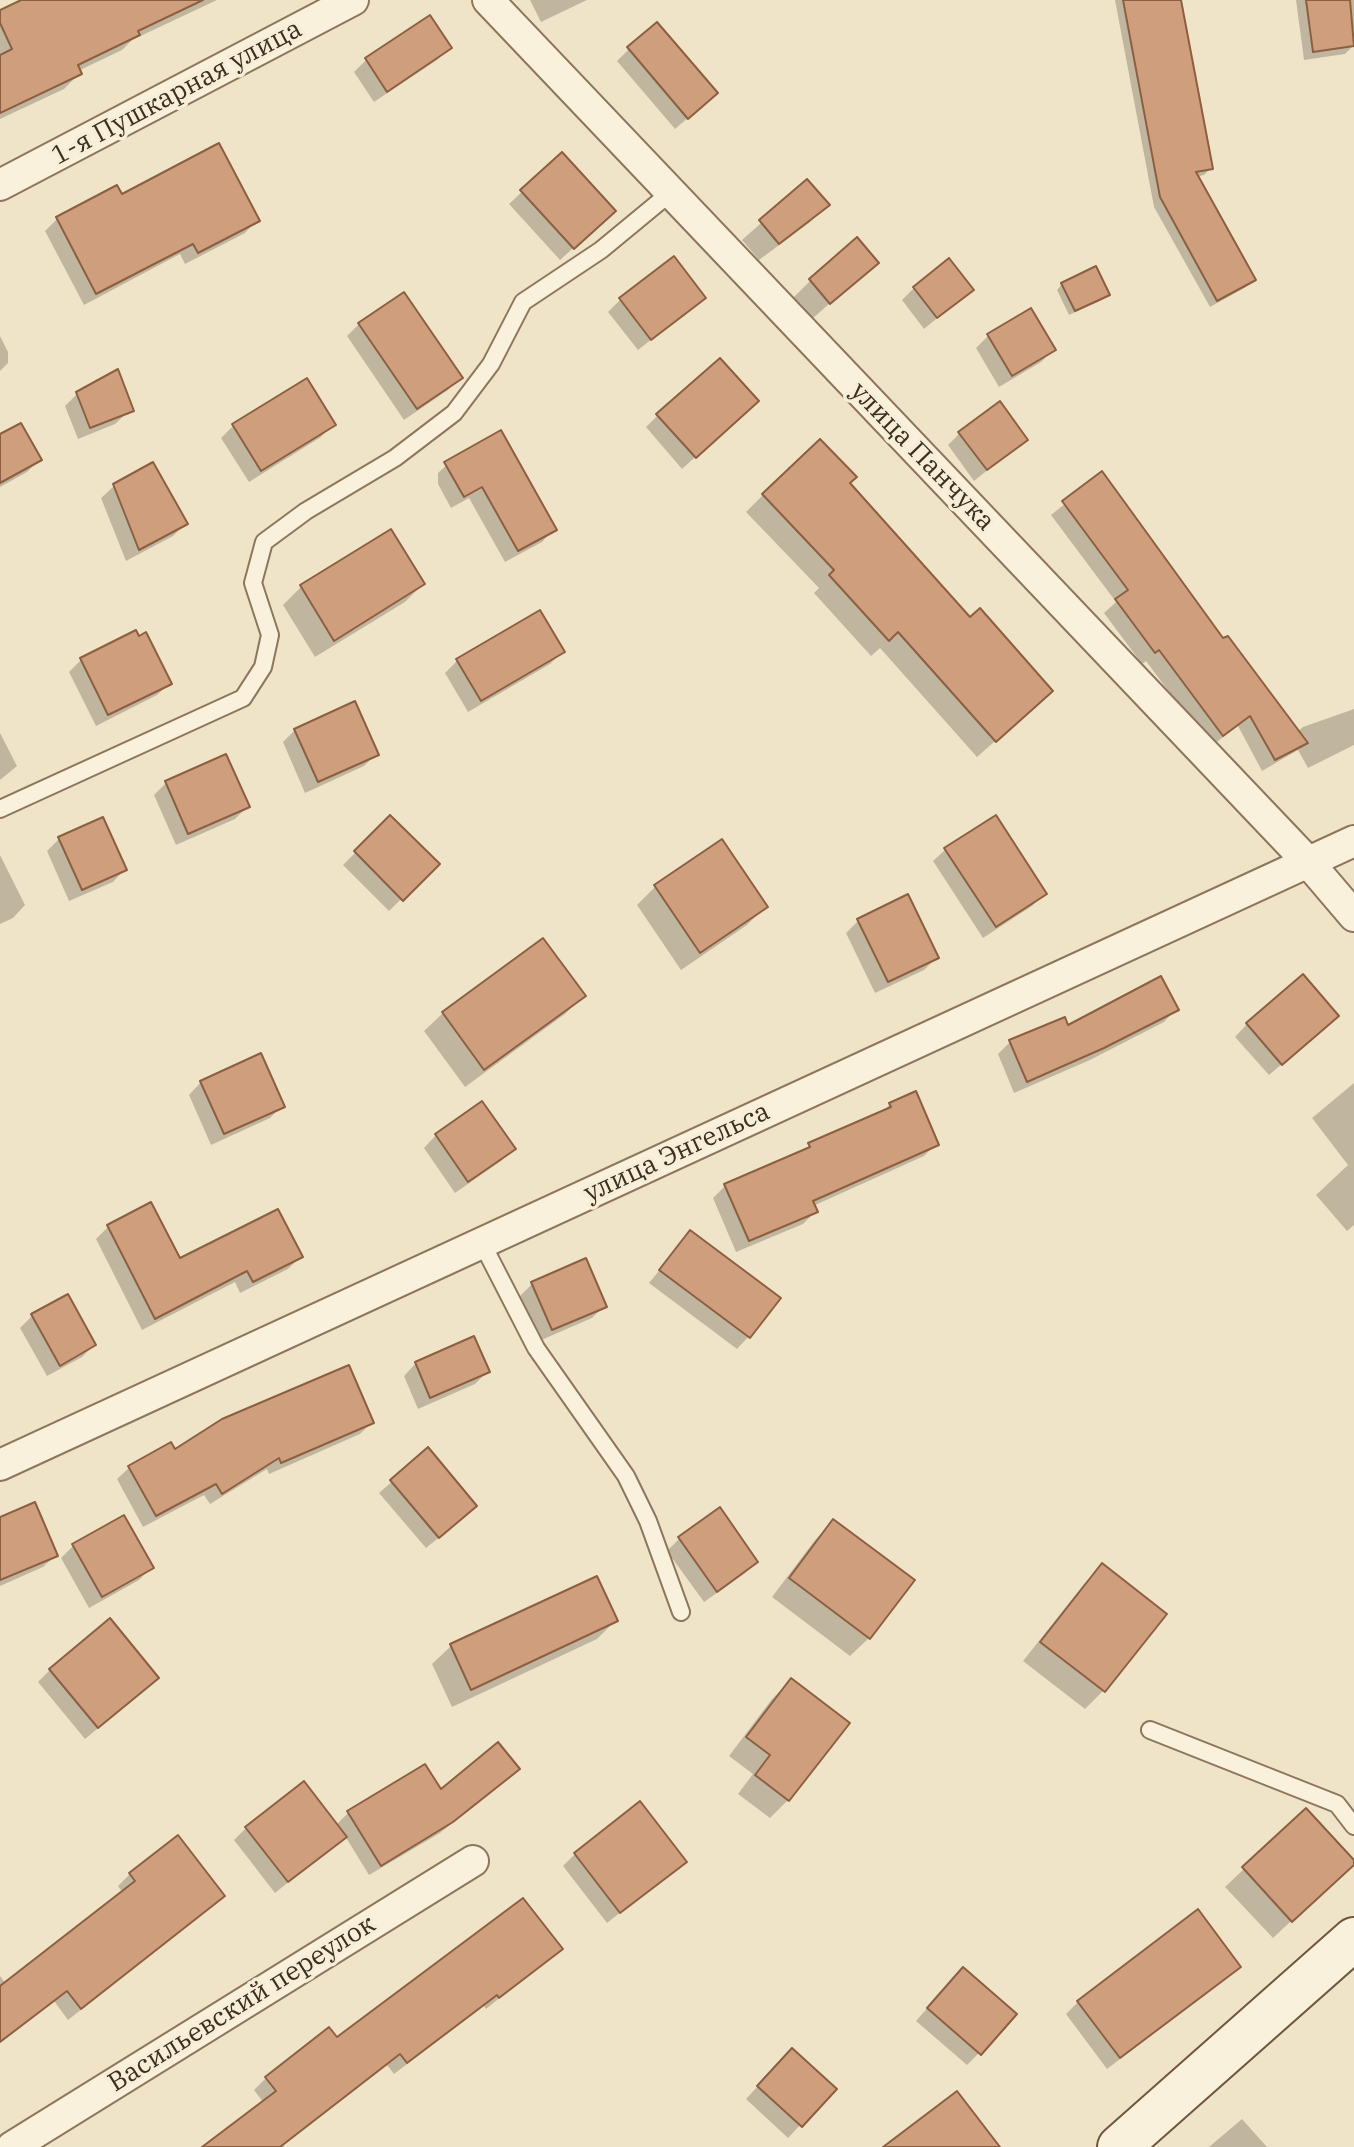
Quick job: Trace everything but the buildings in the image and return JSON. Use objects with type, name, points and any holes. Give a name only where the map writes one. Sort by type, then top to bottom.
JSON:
[{"type":"main road","points":[[1119,2147],[1354,1939]]},
{"type":"street","name":"1-я Пушкарная улица","points":[[0,185],[353,0]]},
{"type":"street","name":"улица Панчука","points":[[488,0],[1308,862],[1354,916]]},
{"type":"street","name":"улица Энгельса","points":[[0,1465],[1354,841]]},
{"type":"street","name":"Васильевский переулок","points":[[12,2147],[473,1861]]},
{"type":"lane","points":[[0,809],[243,698],[263,667],[270,635],[253,583],[264,542],[306,511],[395,458],[454,413],[491,364],[523,302],[601,250],[670,193]]},
{"type":"lane","points":[[482,1243],[536,1348],[626,1476],[648,1521],[681,1612]]},
{"type":"lane","points":[[1150,1730],[1337,1804],[1354,1826]]}]
